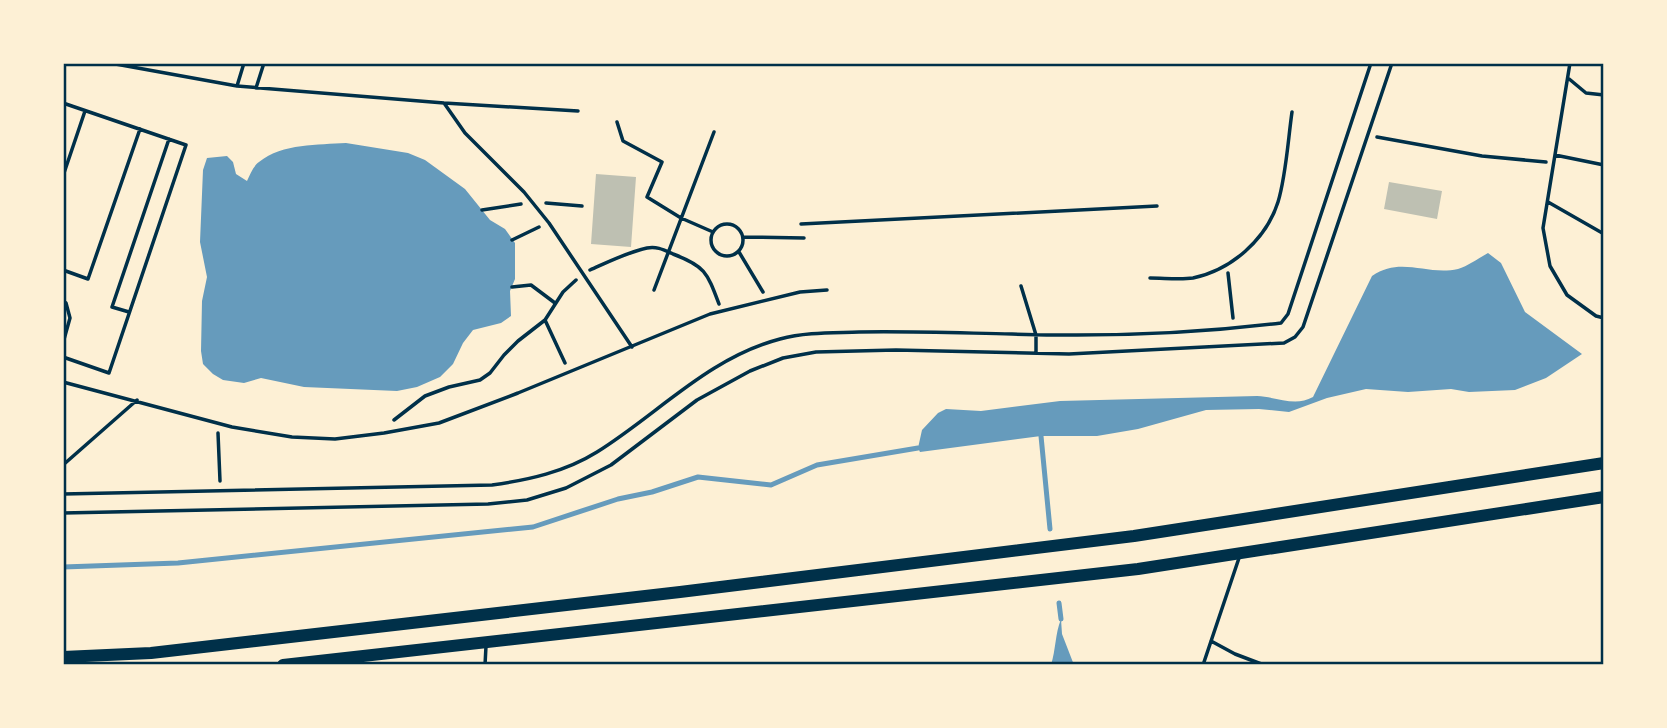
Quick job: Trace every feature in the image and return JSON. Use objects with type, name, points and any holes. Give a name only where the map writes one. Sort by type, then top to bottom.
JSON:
[{"type":"highway","points":[[63,657],[151,653],[1134,536],[1604,463]]},
{"type":"highway","points":[[283,665],[1138,569],[1604,497]]},
{"type":"lane","points":[[110,63],[237,86],[578,111]]},
{"type":"lane","points":[[237,86],[244,63]]},
{"type":"lane","points":[[257,88],[264,63]]},
{"type":"lane","points":[[567,63],[575,64]]},
{"type":"lane","points":[[63,494],[492,485],[525,480],[560,470],[596,452],[689,383],[742,353],[780,339],[815,333],[897,331],[1070,336],[1234,328],[1281,323],[1288,314],[1371,63]]},
{"type":"lane","points":[[63,513],[488,504],[527,500],[566,488],[611,465],[697,400],[750,371],[783,358],[816,352],[896,350],[1069,354],[1269,345],[1284,342],[1295,337],[1303,327],[1392,63]]},
{"type":"lane","points":[[1570,63],[1543,228],[1550,266],[1567,295],[1596,316],[1604,318]]},
{"type":"lane","points":[[1568,78],[1586,93],[1604,95]]},
{"type":"lane","points":[[63,103],[186,145],[109,373],[63,357]]},
{"type":"lane","points":[[444,103],[466,133],[549,223],[632,347]]},
{"type":"lane","points":[[63,176],[85,111]]},
{"type":"lane","points":[[1150,278],[1192,278],[1218,270],[1242,254],[1262,235],[1278,203],[1292,112]]},
{"type":"lane","points":[[63,270],[88,279],[140,129]]},
{"type":"lane","points":[[130,312],[112,307],[169,139]]},
{"type":"lane","points":[[1555,155],[1604,165]]},
{"type":"lane","points":[[1548,202],[1604,234]]},
{"type":"lane","points":[[801,224],[1157,206]]},
{"type":"lane","points":[[1021,286],[1036,335],[1036,353]]},
{"type":"lane","points":[[63,382],[218,424],[292,437],[335,439],[439,423],[722,311],[800,292],[827,290]]},
{"type":"lane","points":[[63,301],[70,318],[63,343]]},
{"type":"lane","points":[[63,465],[137,400]]},
{"type":"lane","points":[[1203,665],[1241,553]]},
{"type":"lane","points":[[1211,641],[1264,665]]},
{"type":"lane","points":[[485,665],[486,642]]},
{"type":"path","points":[[617,122],[623,141],[662,162],[647,197],[681,218],[713,232]]},
{"type":"path","points":[[654,290],[714,132]]},
{"type":"path","points":[[1368,135],[1482,156],[1554,163]]},
{"type":"path","points":[[482,210],[532,202],[583,206]]},
{"type":"path","points":[[512,240],[549,223]]},
{"type":"path","points":[[728,223],[738,228],[743,237],[739,252],[730,257],[719,254],[711,246],[713,232],[718,226],[728,223]]},
{"type":"path","points":[[743,237],[804,238]]},
{"type":"path","points":[[384,433],[396,417],[425,396],[480,380],[490,373],[518,341],[545,320],[555,303],[582,273],[648,247],[656,247],[695,262],[702,268],[722,311]]},
{"type":"path","points":[[739,252],[768,300]]},
{"type":"path","points":[[1227,264],[1234,328]]},
{"type":"path","points":[[512,287],[531,285],[555,303]]},
{"type":"path","points":[[545,320],[570,372]]},
{"type":"path","points":[[218,424],[220,492]]},
{"type":"water","points":[[346,143],[408,153],[425,160],[465,189],[490,220],[505,229],[515,243],[515,279],[510,291],[511,316],[501,323],[473,330],[453,364],[440,377],[417,387],[397,391],[304,387],[261,378],[244,383],[223,380],[203,364],[201,351],[202,301],[207,277],[200,242],[203,170],[207,158],[227,156],[233,162],[236,174],[247,181],[257,164],[279,151],[301,146]]},
{"type":"water","points":[[1488,253],[1501,263],[1525,312],[1582,354],[1546,378],[1515,390],[1469,392],[1451,389],[1408,392],[1366,389],[1327,398],[1289,412],[1259,409],[1206,410],[1138,429],[1097,436],[1041,436],[920,452],[918,448],[922,430],[938,413],[946,409],[981,411],[1060,401],[1257,396],[1306,400],[1313,397],[1372,276],[1393,267],[1458,269]]},
{"type":"water","points":[[1061,619],[1062,634],[1074,665],[1051,665]]},
{"type":"building","points":[[596,174],[636,177],[631,247],[591,244]]},
{"type":"building","points":[[1389,182],[1442,191],[1437,219],[1384,209]]},
{"type":"waterway","points":[[1041,436],[1050,529]]},
{"type":"waterway","points":[[63,567],[178,563],[533,527],[618,499],[652,492],[698,477],[771,485],[817,465],[918,448]]},
{"type":"waterway","points":[[1059,603],[1061,619]]}]
